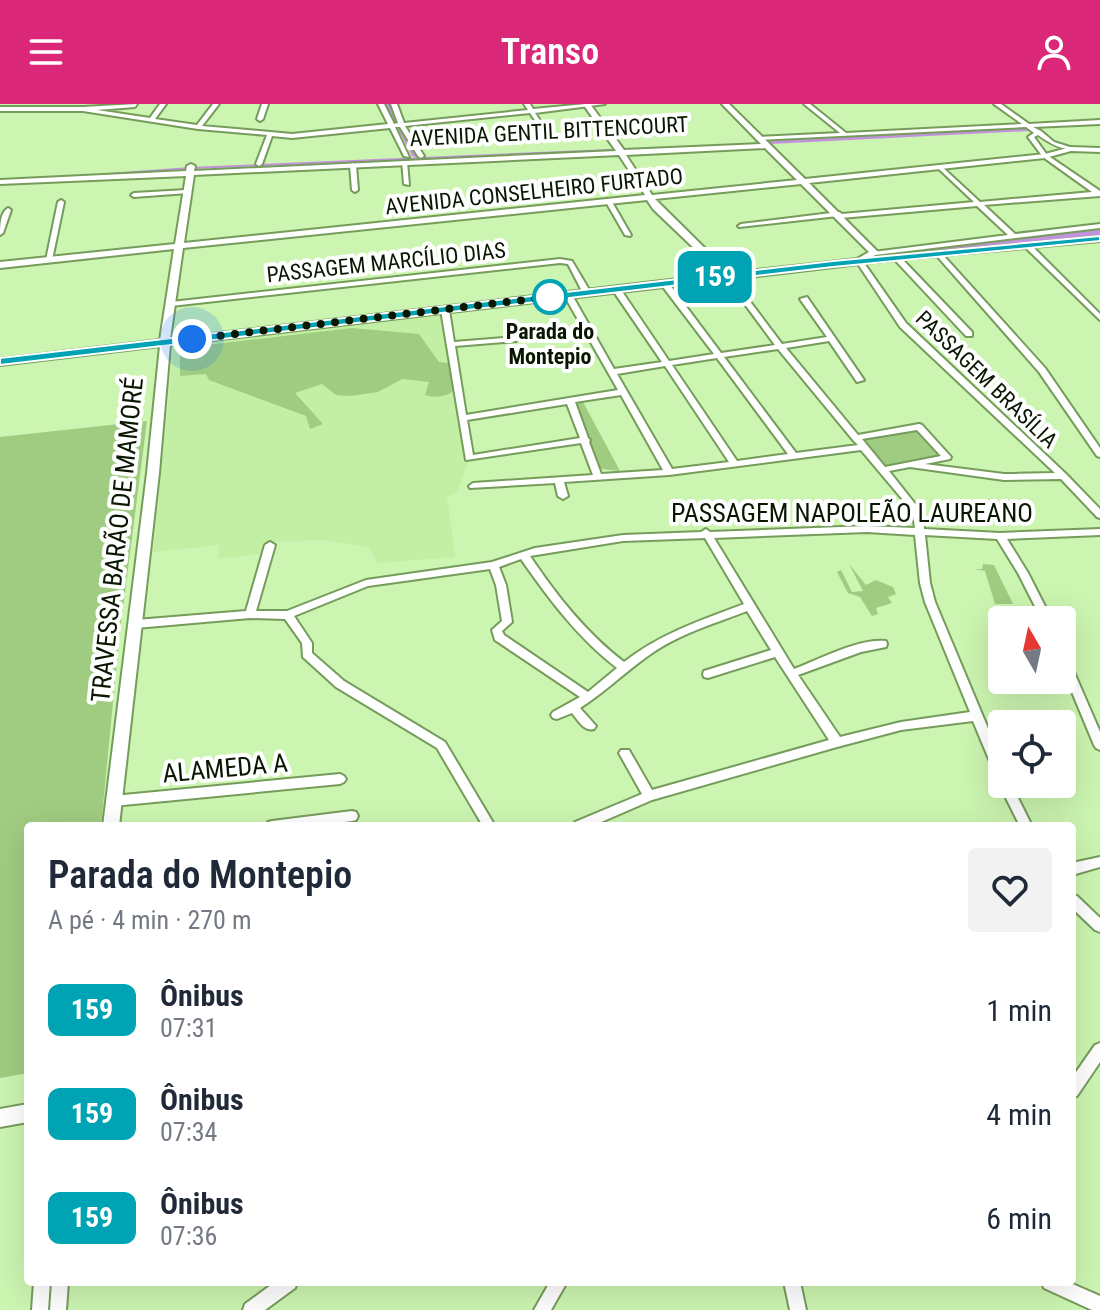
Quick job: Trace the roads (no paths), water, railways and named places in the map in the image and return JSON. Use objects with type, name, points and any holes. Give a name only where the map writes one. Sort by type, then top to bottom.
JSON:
[{"type":"street","points":[[0,109],[83,109],[135,104],[152,119]]},
{"type":"street","points":[[152,119],[163,104]]},
{"type":"street","points":[[198,127],[216,104]]},
{"type":"street","points":[[260,119],[265,104]]},
{"type":"street","points":[[381,104],[405,159],[407,184]]},
{"type":"street","points":[[394,104],[402,126],[421,156]]},
{"type":"street","points":[[527,104],[546,134]]},
{"type":"street","points":[[83,109],[198,127],[313,135],[602,104]]},
{"type":"street","points":[[725,104],[875,253]]},
{"type":"street","points":[[807,104],[844,134]]},
{"type":"street","points":[[997,104],[1052,143],[1071,149]]},
{"type":"street","points":[[587,105],[663,216],[728,276],[779,345],[918,514],[927,592],[988,745]]},
{"type":"street","name":"AVENIDA GENTIL BITTENCOURT","points":[[0,180],[259,164],[1036,130],[1100,122]]},
{"type":"street","name":"AVENIDA GENTIL BITTENCOURT","points":[[763,142],[844,134],[1100,128]]},
{"type":"street","points":[[1036,130],[1031,137],[1045,156],[1100,193]]},
{"type":"street","points":[[259,164],[270,134]]},
{"type":"street","name":"AVENIDA GENTIL BITTENCOURT","points":[[190,168],[353,165],[421,156],[620,149]]},
{"type":"street","name":"AVENIDA CONSELHEIRO FURTADO","points":[[0,265],[1045,156],[1071,149],[1100,150]]},
{"type":"street","points":[[353,165],[355,190]]},
{"type":"street","points":[[940,167],[1014,237]]},
{"type":"street","name":"TRAVESSA BARÃO DE MAMORÉ","points":[[111,822],[136,624],[165,342],[190,168]]},
{"type":"street","points":[[134,195],[186,192]]},
{"type":"street","points":[[741,226],[1100,193]]},
{"type":"street","points":[[49,260],[61,202]]},
{"type":"street","points":[[609,202],[628,235]]},
{"type":"street","points":[[0,233],[8,210]]},
{"type":"street","points":[[859,261],[875,253],[1100,226]]},
{"type":"street","points":[[0,362],[859,261],[1100,239]]},
{"type":"street","points":[[1028,246],[1100,318]]},
{"type":"street","points":[[940,256],[1042,370],[1100,454]]},
{"type":"street","points":[[898,259],[969,334]]},
{"type":"street","name":"PASSAGEM MARCÍLIO DIAS","points":[[171,304],[560,261],[570,262],[587,293]]},
{"type":"street","name":"PASSAGEM BRASÍLIA","points":[[859,261],[903,325],[1100,515]]},
{"type":"street","points":[[664,283],[794,456]]},
{"type":"street","points":[[616,289],[734,463]]},
{"type":"street","points":[[568,295],[669,472]]},
{"type":"street","points":[[804,299],[860,380]]},
{"type":"street","points":[[445,310],[469,458],[586,440]]},
{"type":"street","points":[[452,344],[516,339]]},
{"type":"street","points":[[612,372],[829,339]]},
{"type":"street","points":[[463,418],[623,392]]},
{"type":"street","points":[[570,401],[598,477]]},
{"type":"street","points":[[856,438],[919,427],[947,457],[882,470]]},
{"type":"street","points":[[473,486],[669,472],[863,447]]},
{"type":"street","points":[[912,465],[1004,477],[1063,476]]},
{"type":"street","points":[[559,480],[563,496]]},
{"type":"street","name":"PASSAGEM NAPOLEÃO LAUREANO","points":[[136,624],[250,614],[288,615],[366,583],[493,565],[523,554],[623,538],[706,532],[867,529],[1000,536],[1100,532]]},
{"type":"street","points":[[706,532],[777,652],[837,742]]},
{"type":"street","points":[[1000,536],[1040,606]]},
{"type":"street","points":[[250,614],[270,545]]},
{"type":"street","points":[[523,554],[574,623],[619,671]]},
{"type":"street","points":[[493,565],[501,585],[507,622],[497,630],[499,637],[589,698]]},
{"type":"street","points":[[557,715],[589,698],[619,671],[664,640],[749,606]]},
{"type":"street","points":[[288,615],[307,643],[307,654],[326,674],[441,745],[487,822]]},
{"type":"street","points":[[791,674],[860,648],[882,644]]},
{"type":"street","points":[[708,674],[777,652]]},
{"type":"street","points":[[1076,689],[1100,745]]},
{"type":"street","points":[[574,708],[590,726]]},
{"type":"street","points":[[588,822],[649,796],[837,742],[901,726],[975,716]]},
{"type":"street","points":[[625,753],[649,796]]},
{"type":"street","name":"ALAMEDA A","points":[[113,801],[340,779]]},
{"type":"street","points":[[1012,798],[1024,822]]},
{"type":"street","points":[[304,822],[352,816]]},
{"type":"street","points":[[1076,868],[1100,862]]},
{"type":"street","points":[[1076,904],[1100,926]]},
{"type":"street","points":[[1076,1085],[1100,1050]]},
{"type":"street","points":[[40,1310],[42,1286]]},
{"type":"street","points":[[58,1310],[60,1286]]},
{"type":"street","points":[[251,1310],[284,1286]]},
{"type":"street","points":[[542,1310],[557,1286]]},
{"type":"street","points":[[793,1286],[798,1310]]},
{"type":"street","points":[[1059,1286],[1100,1305]]},
{"type":"waterway","points":[[388,104],[416,156]]},
{"type":"place","name":"Parada do Montepio","points":[[550,297]]}]
